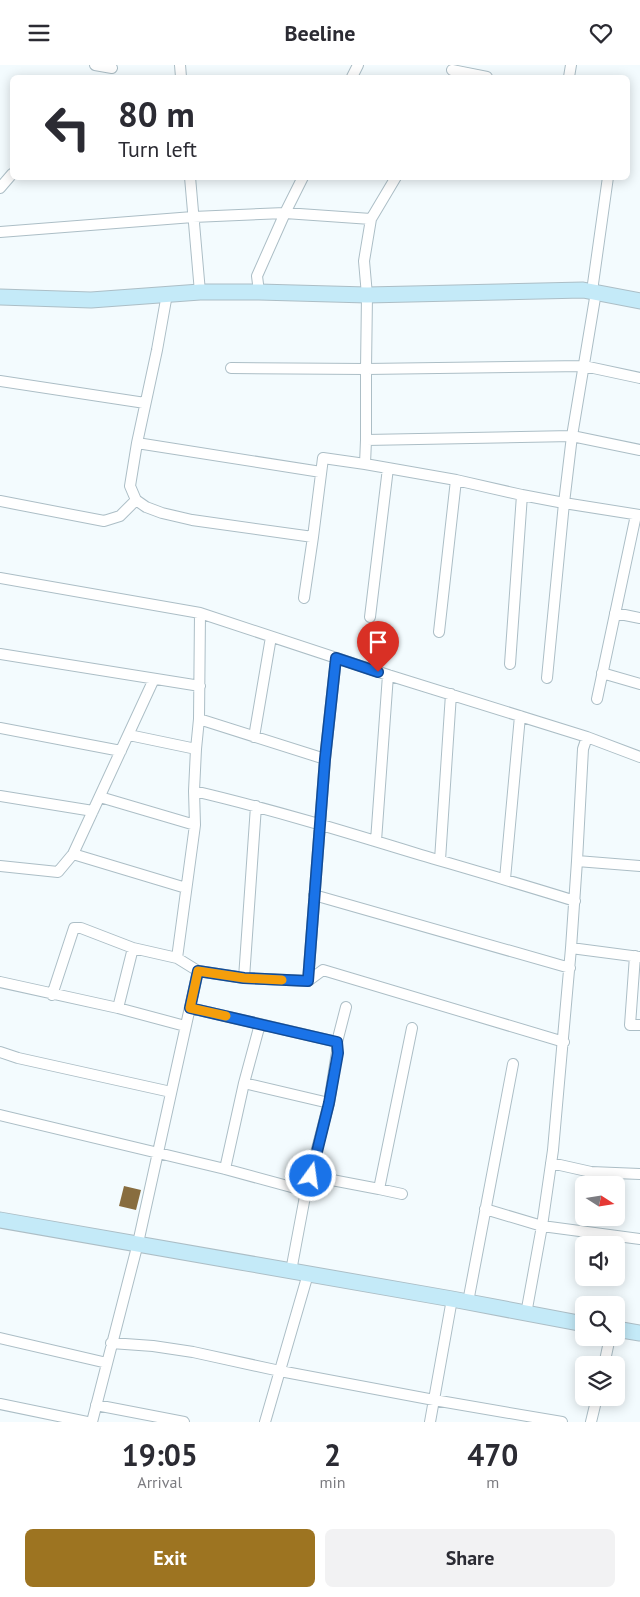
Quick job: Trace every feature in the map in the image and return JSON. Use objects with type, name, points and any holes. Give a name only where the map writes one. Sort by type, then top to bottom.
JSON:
[{"type":"street","points":[[95,65],[114,67]]},
{"type":"street","points":[[452,71],[475,75]]},
{"type":"street","points":[[0,188],[9,176]]},
{"type":"street","points":[[190,180],[200,292]]},
{"type":"street","points":[[259,291],[257,276],[302,180]]},
{"type":"street","points":[[365,463],[367,295],[364,261],[371,219],[394,180]]},
{"type":"street","points":[[547,678],[572,436],[584,366],[608,180]]},
{"type":"street","points":[[0,232],[193,217],[285,213],[371,219]]},
{"type":"street","points":[[0,297],[91,300],[200,292],[259,291],[367,295],[584,290],[640,301]]},
{"type":"street","points":[[167,294],[130,486],[136,500],[154,510],[192,520],[313,537]]},
{"type":"street","points":[[231,368],[366,369],[584,366],[640,377]]},
{"type":"street","points":[[0,381],[145,403]]},
{"type":"street","points":[[366,440],[572,436],[640,450]]},
{"type":"street","points":[[137,443],[321,473]]},
{"type":"street","points":[[304,598],[324,458],[365,463],[456,480],[522,495],[638,515],[597,699]]},
{"type":"street","points":[[370,617],[388,468]]},
{"type":"street","points":[[438,632],[456,480]]},
{"type":"street","points":[[510,664],[522,495]]},
{"type":"street","points":[[0,501],[104,521],[120,516],[136,500]]},
{"type":"street","points":[[0,578],[200,613],[450,695],[587,737],[640,757]]},
{"type":"street","points":[[177,958],[195,825],[194,791],[199,719],[200,613]]},
{"type":"street","points":[[615,613],[640,618]]},
{"type":"street","points":[[254,737],[271,637]]},
{"type":"street","points":[[0,654],[200,686]]},
{"type":"street","points":[[308,981],[325,759],[336,658]]},
{"type":"street","points":[[602,673],[640,684]]},
{"type":"street","points":[[376,841],[388,675]]},
{"type":"street","points":[[0,865],[58,872],[73,853],[154,679]]},
{"type":"street","points":[[440,861],[450,695]]},
{"type":"street","points":[[505,879],[520,716]]},
{"type":"street","points":[[199,719],[325,759]]},
{"type":"street","points":[[0,728],[121,751]]},
{"type":"street","points":[[129,735],[196,749]]},
{"type":"street","points":[[526,1314],[551,1163],[564,1042],[578,861],[583,749],[587,737]]},
{"type":"street","points":[[194,791],[320,824],[575,901]]},
{"type":"street","points":[[0,796],[93,811]]},
{"type":"street","points":[[100,797],[195,825]]},
{"type":"street","points":[[244,978],[256,806]]},
{"type":"street","points":[[73,853],[186,888]]},
{"type":"street","points":[[578,861],[640,866]]},
{"type":"street","points":[[314,895],[570,968]]},
{"type":"street","points":[[52,995],[74,928],[81,928],[133,947],[177,958],[198,971],[244,978],[308,981],[323,969],[564,1042]]},
{"type":"street","points":[[118,1008],[133,947]]},
{"type":"street","points":[[571,948],[637,956],[630,1025],[640,1025]]},
{"type":"street","points":[[92,1422],[138,1243],[198,971]]},
{"type":"street","points":[[0,982],[52,995],[118,1008],[185,1026]]},
{"type":"street","points":[[291,1271],[306,1191],[329,1103],[338,1053],[337,1042],[346,1007]]},
{"type":"street","points":[[190,1008],[337,1042]]},
{"type":"street","points":[[225,1169],[244,1083],[260,1024]]},
{"type":"street","points":[[379,1189],[412,1028]]},
{"type":"street","points":[[0,1052],[18,1058],[171,1092]]},
{"type":"street","points":[[468,1302],[513,1064]]},
{"type":"street","points":[[244,1083],[329,1103]]},
{"type":"street","points":[[0,1115],[225,1169],[306,1191]]},
{"type":"street","points":[[551,1163],[591,1172],[640,1174]]},
{"type":"street","points":[[311,1176],[402,1194]]},
{"type":"street","points":[[485,1209],[542,1226],[640,1239]]},
{"type":"street","points":[[0,1220],[138,1243],[575,1322]]},
{"type":"street","points":[[265,1422],[308,1275]]},
{"type":"street","points":[[430,1422],[452,1299]]},
{"type":"street","points":[[625,1330],[640,1333]]},
{"type":"street","points":[[0,1338],[106,1363]]},
{"type":"street","points":[[111,1343],[153,1346],[193,1352],[526,1419],[562,1422]]},
{"type":"street","points":[[0,1404],[87,1422]]},
{"type":"street","points":[[96,1405],[184,1422]]},
{"type":"street","points":[[591,1422],[594,1406]]},
{"type":"building","points":[[124,1186],[141,1190],[136,1210],[119,1206]]},
{"type":"slow traffic","points":[[226,1016],[190,1008],[198,971],[244,978],[282,980]]},
{"type":"route","points":[[311,1176],[329,1103],[338,1053],[337,1042],[190,1008],[198,971],[244,978],[308,981],[325,759],[336,658],[378,672]]}]
